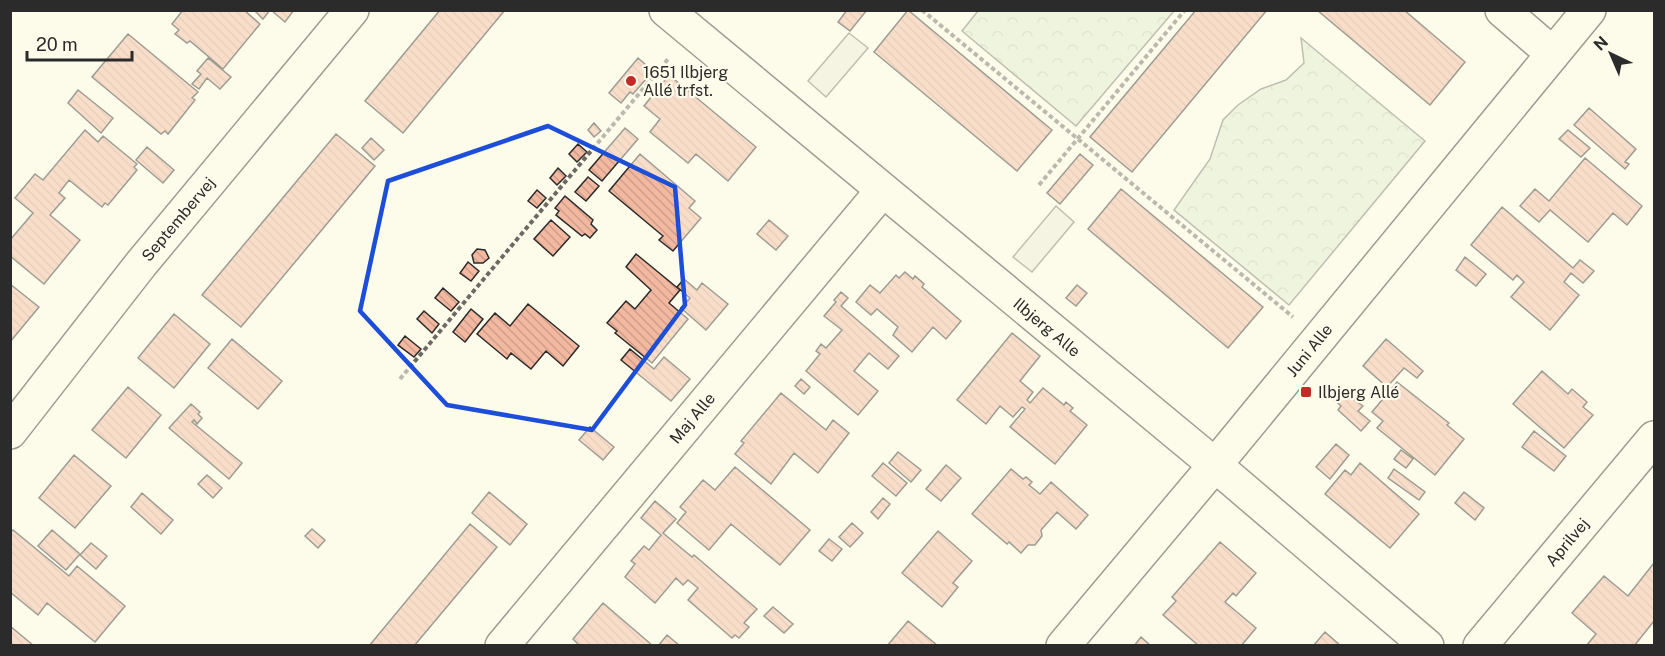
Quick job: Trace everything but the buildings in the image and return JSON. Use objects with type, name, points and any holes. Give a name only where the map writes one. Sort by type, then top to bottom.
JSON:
[{"type":"street","name":"Septembervej","points":[[10,432],[141,264],[352,10]]},
{"type":"street","name":"Ilbjerg Alle","points":[[666,10],[1215,465],[1427,645]]},
{"type":"street","points":[[1502,10],[1553,54]]},
{"type":"street","name":"Juni Alle","points":[[1063,645],[1215,465],[1589,10]]},
{"type":"street","name":"Maj Alle","points":[[502,645],[882,190]]},
{"type":"street","name":"Aprilvej","points":[[1480,645],[1654,438]]},
{"type":"path","points":[[922,10],[1319,338]]},
{"type":"path","points":[[1039,185],[1185,10]]},
{"type":"path","points":[[400,380],[691,32]]},
{"type":"highlighted area","points":[[548,126],[675,187],[685,305],[592,430],[447,405],[360,311],[388,181]]},
{"type":"green space","points":[[978,11],[1174,11],[1076,126],[962,31]]},
{"type":"green space","points":[[1301,38],[1425,141],[1289,305],[1174,210],[1210,159],[1223,120],[1238,105],[1261,89],[1286,80],[1304,63]]},
{"type":"shaded area","points":[[849,33],[868,48],[826,97],[808,81]]},
{"type":"shaded area","points":[[1056,206],[1074,222],[1032,272],[1013,257]]},
{"type":"place","name":"1651 Ilbjerg Allé trfst.","points":[[631,81]]},
{"type":"place","name":"Ilbjerg Allé","points":[[1306,392]]}]
